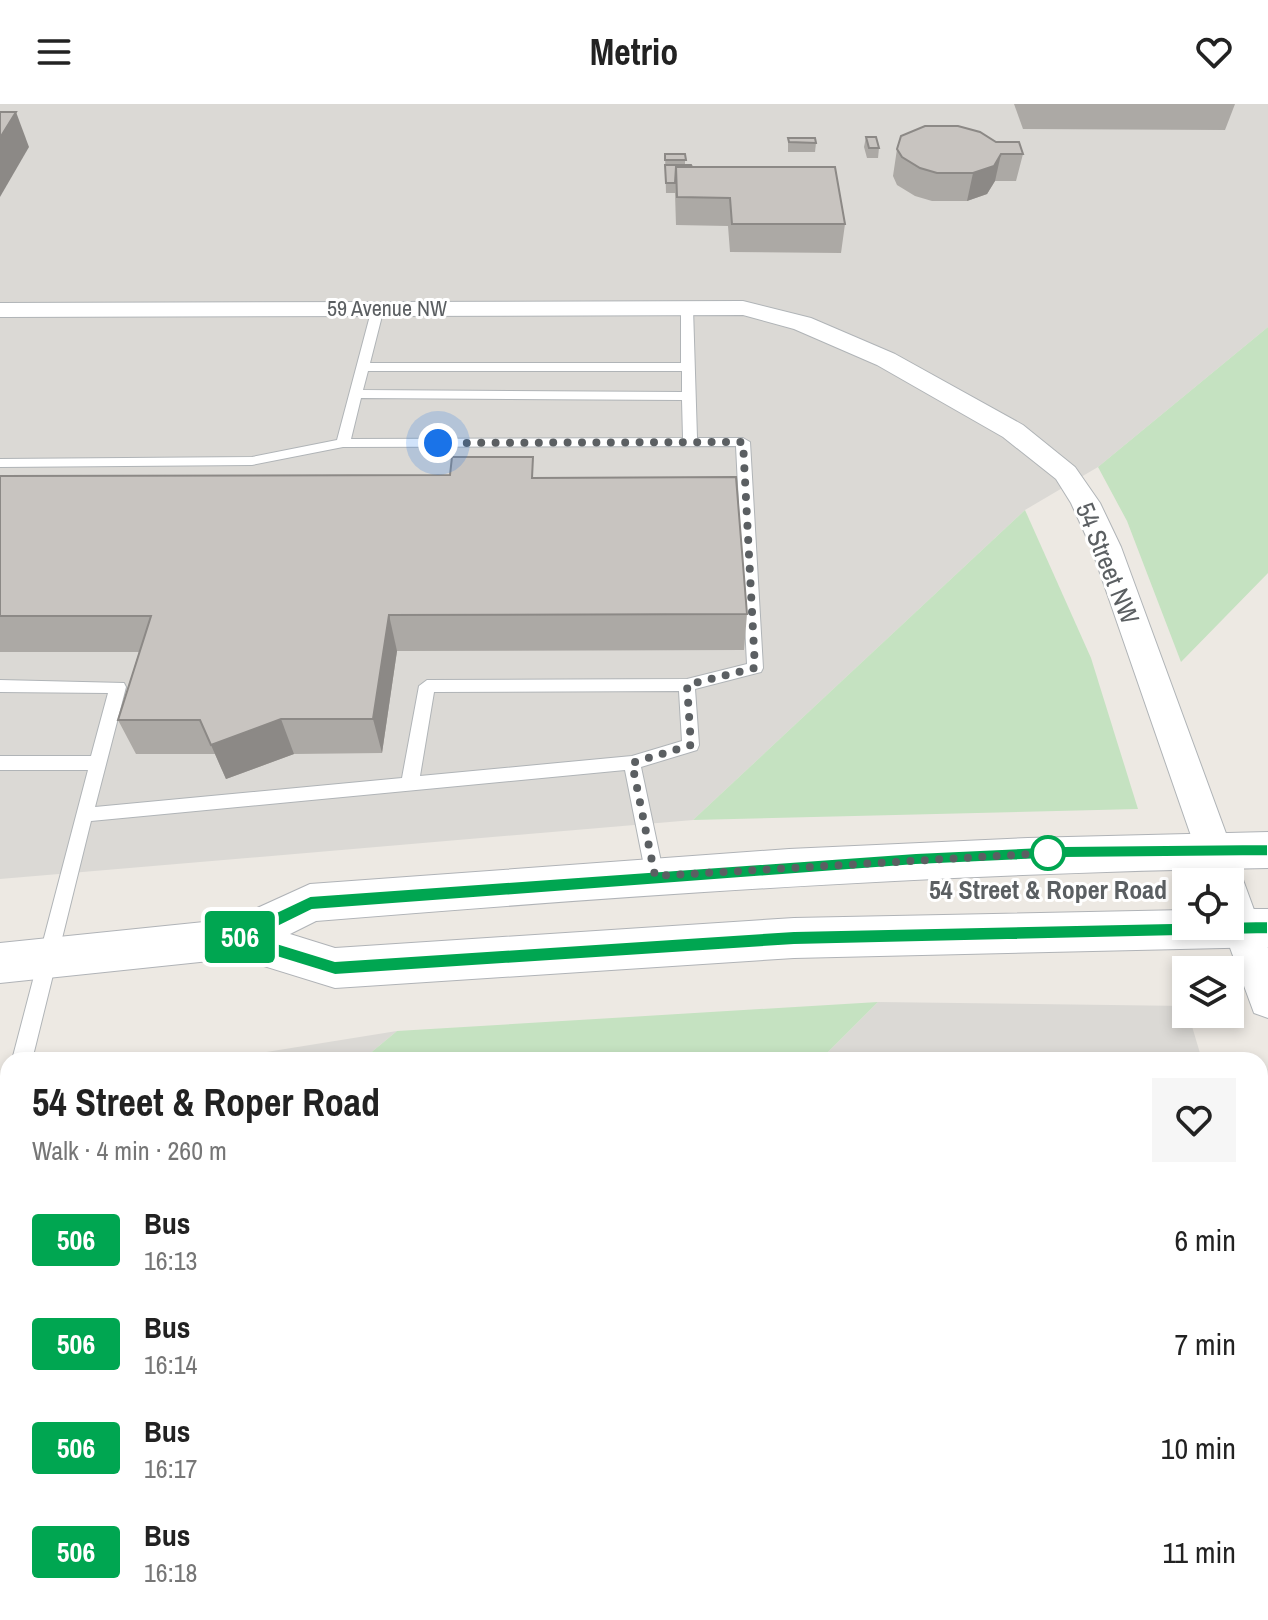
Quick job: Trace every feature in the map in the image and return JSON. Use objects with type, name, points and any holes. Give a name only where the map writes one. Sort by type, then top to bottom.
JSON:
[{"type":"main road","points":[[0,963],[238,938],[310,903],[655,876],[1048,853],[1220,866],[1268,850]]},
{"type":"main road","points":[[238,938],[335,968],[794,938],[1247,917]]},
{"type":"street","name":"59 Avenue NW","points":[[0,310],[743,308],[774,314]]},
{"type":"street","name":"54 Street NW","points":[[774,314],[855,342],[1020,436],[1058,465],[1087,503],[1106,547],[1220,866]]},
{"type":"street","points":[[1247,917],[1268,1001]]},
{"type":"lane","points":[[343,443],[378,308]]},
{"type":"lane","points":[[687,308],[690,442]]},
{"type":"lane","points":[[364,367],[688,367]]},
{"type":"lane","points":[[357,394],[689,396]]},
{"type":"lane","points":[[0,463],[252,461],[343,443],[743,442],[755,668],[687,685],[427,686],[410,784]]},
{"type":"lane","points":[[83,815],[632,763],[691,745],[687,685]]},
{"type":"lane","points":[[0,686],[118,687],[24,1052]]},
{"type":"lane","points":[[0,763],[97,763]]},
{"type":"lane","points":[[632,763],[655,876]]},
{"type":"shaded area","points":[[0,104],[1268,104],[1268,327],[1098,467],[1025,510],[693,820],[0,879]]},
{"type":"shaded area","points":[[878,1002],[1172,1006],[1172,1028],[1193,1028],[1200,1052],[828,1052]]},
{"type":"shaded area","points":[[397,1031],[372,1052],[267,1052]]},
{"type":"green space","points":[[1268,327],[1268,573],[1181,662],[1127,521],[1098,467]]},
{"type":"green space","points":[[1025,510],[1091,658],[1138,809],[693,820]]},
{"type":"green space","points":[[878,1002],[828,1052],[372,1052],[397,1031]]},
{"type":"building","points":[[0,112],[16,112],[0,138]]},
{"type":"building","points":[[925,126],[958,126],[980,132],[996,142],[1019,142],[1023,154],[1001,154],[994,166],[973,173],[937,173],[920,168],[902,157],[897,149],[901,136]]},
{"type":"building","points":[[866,137],[876,137],[879,148],[869,148]]},
{"type":"building","points":[[788,138],[815,138],[816,143],[789,142]]},
{"type":"building","points":[[665,154],[685,154],[686,160],[665,160]]},
{"type":"building","points":[[665,165],[692,167],[676,167],[675,183],[666,183]]},
{"type":"building","points":[[676,167],[835,167],[845,224],[732,224],[730,198],[677,197]]},
{"type":"building","points":[[452,457],[533,457],[532,478],[736,477],[747,614],[389,615],[373,719],[281,719],[211,745],[200,720],[118,720],[151,616],[0,616],[0,476],[450,475]]},
{"type":"bus line","name":"506","points":[[1268,850],[1063,852],[916,859],[310,903],[238,938],[335,968],[794,938],[1268,928]]},
{"type":"place","name":"54 Street & Roper Road","points":[[1048,853]]},
{"type":"route","points":[[438,443],[743,442],[755,668],[687,685],[691,745],[632,763],[655,876],[1048,853]]}]
